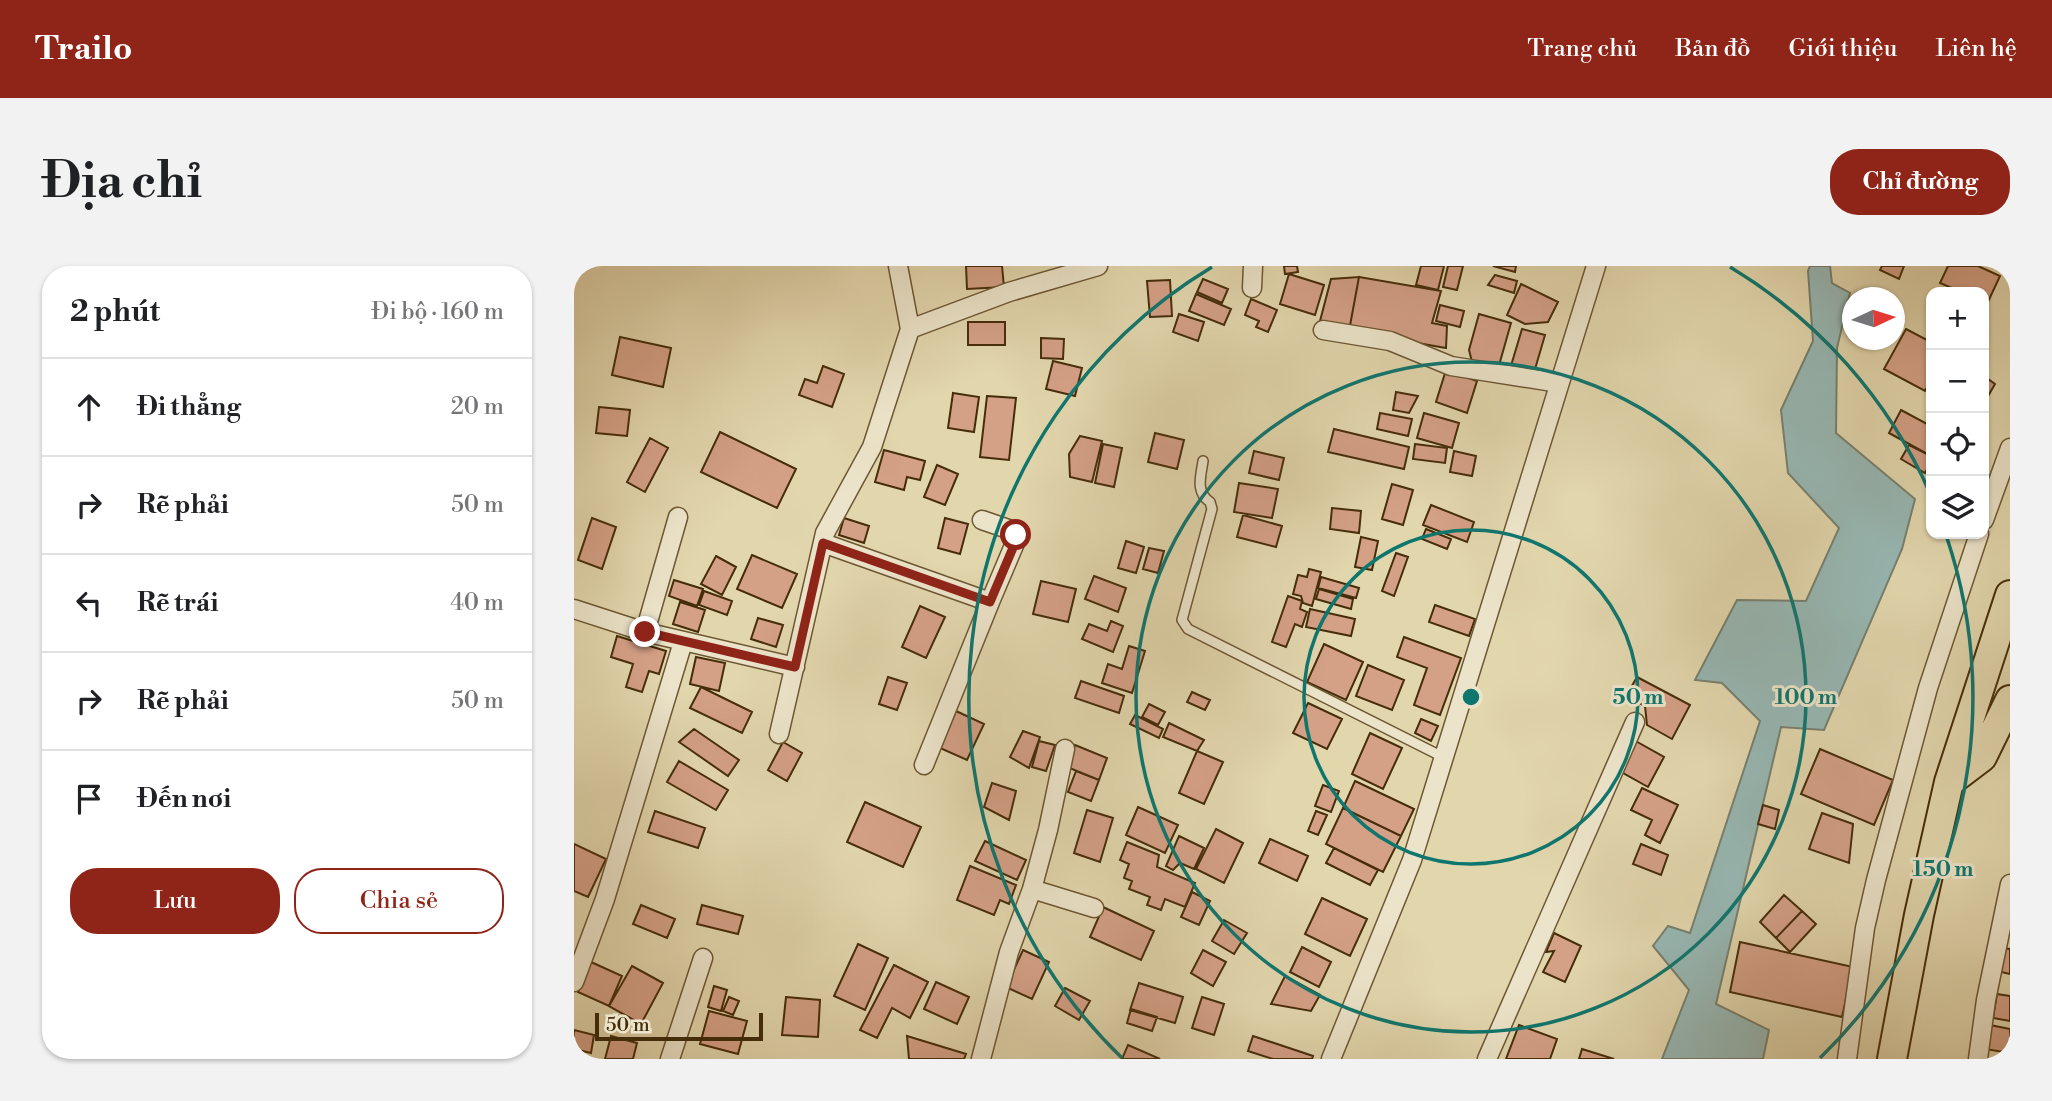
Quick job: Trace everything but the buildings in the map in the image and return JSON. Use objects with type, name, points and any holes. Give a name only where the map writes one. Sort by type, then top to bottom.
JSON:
[{"type":"main road","points":[[1892,1059],[1919,915],[1949,782],[2010,595]]},
{"type":"main road","points":[[1949,782],[1982,757],[2010,699]]},
{"type":"street","points":[[779,734],[825,533],[872,447],[910,329],[898,266]]},
{"type":"street","points":[[910,329],[1009,292],[1098,266]]},
{"type":"street","points":[[1252,288],[1254,266]]},
{"type":"street","points":[[1331,1059],[1412,860],[1596,266]]},
{"type":"street","points":[[1323,330],[1390,341],[1451,366],[1559,383]]},
{"type":"street","points":[[1989,506],[2010,448]]},
{"type":"street","points":[[645,632],[677,517]]},
{"type":"street","points":[[924,765],[1015,543],[1016,535],[1011,530],[982,520]]},
{"type":"street","points":[[1847,1059],[1865,929],[1876,880],[1931,675],[1977,539]]},
{"type":"street","points":[[823,543],[990,602]]},
{"type":"street","points":[[574,609],[682,642],[795,667]]},
{"type":"street","points":[[574,982],[582,939],[605,899],[682,642]]},
{"type":"street","points":[[1488,1059],[1635,722]]},
{"type":"street","points":[[981,1059],[1009,952],[1032,889],[1048,830],[1065,749]]},
{"type":"street","points":[[1978,1059],[1986,1000],[2010,884]]},
{"type":"street","points":[[1032,889],[1094,908]]},
{"type":"street","points":[[670,1059],[703,958]]},
{"type":"lane","points":[[1203,461],[1199,489],[1202,497],[1210,502],[1212,509],[1182,620],[1188,629],[1443,757]]},
{"type":"water","points":[[1810,266],[1830,266],[1832,283],[1842,289],[1842,327],[1837,348],[1836,433],[1915,499],[1902,549],[1824,730],[1781,727],[1716,1004],[1769,1030],[1763,1059],[1662,1059],[1689,990],[1653,946],[1668,926],[1690,933],[1760,721],[1722,683],[1695,680],[1737,600],[1806,601],[1839,528],[1788,473],[1781,410],[1813,341],[1808,271]]},
{"type":"route","points":[[645,632],[795,667],[823,543],[990,602],[1016,535]]}]
